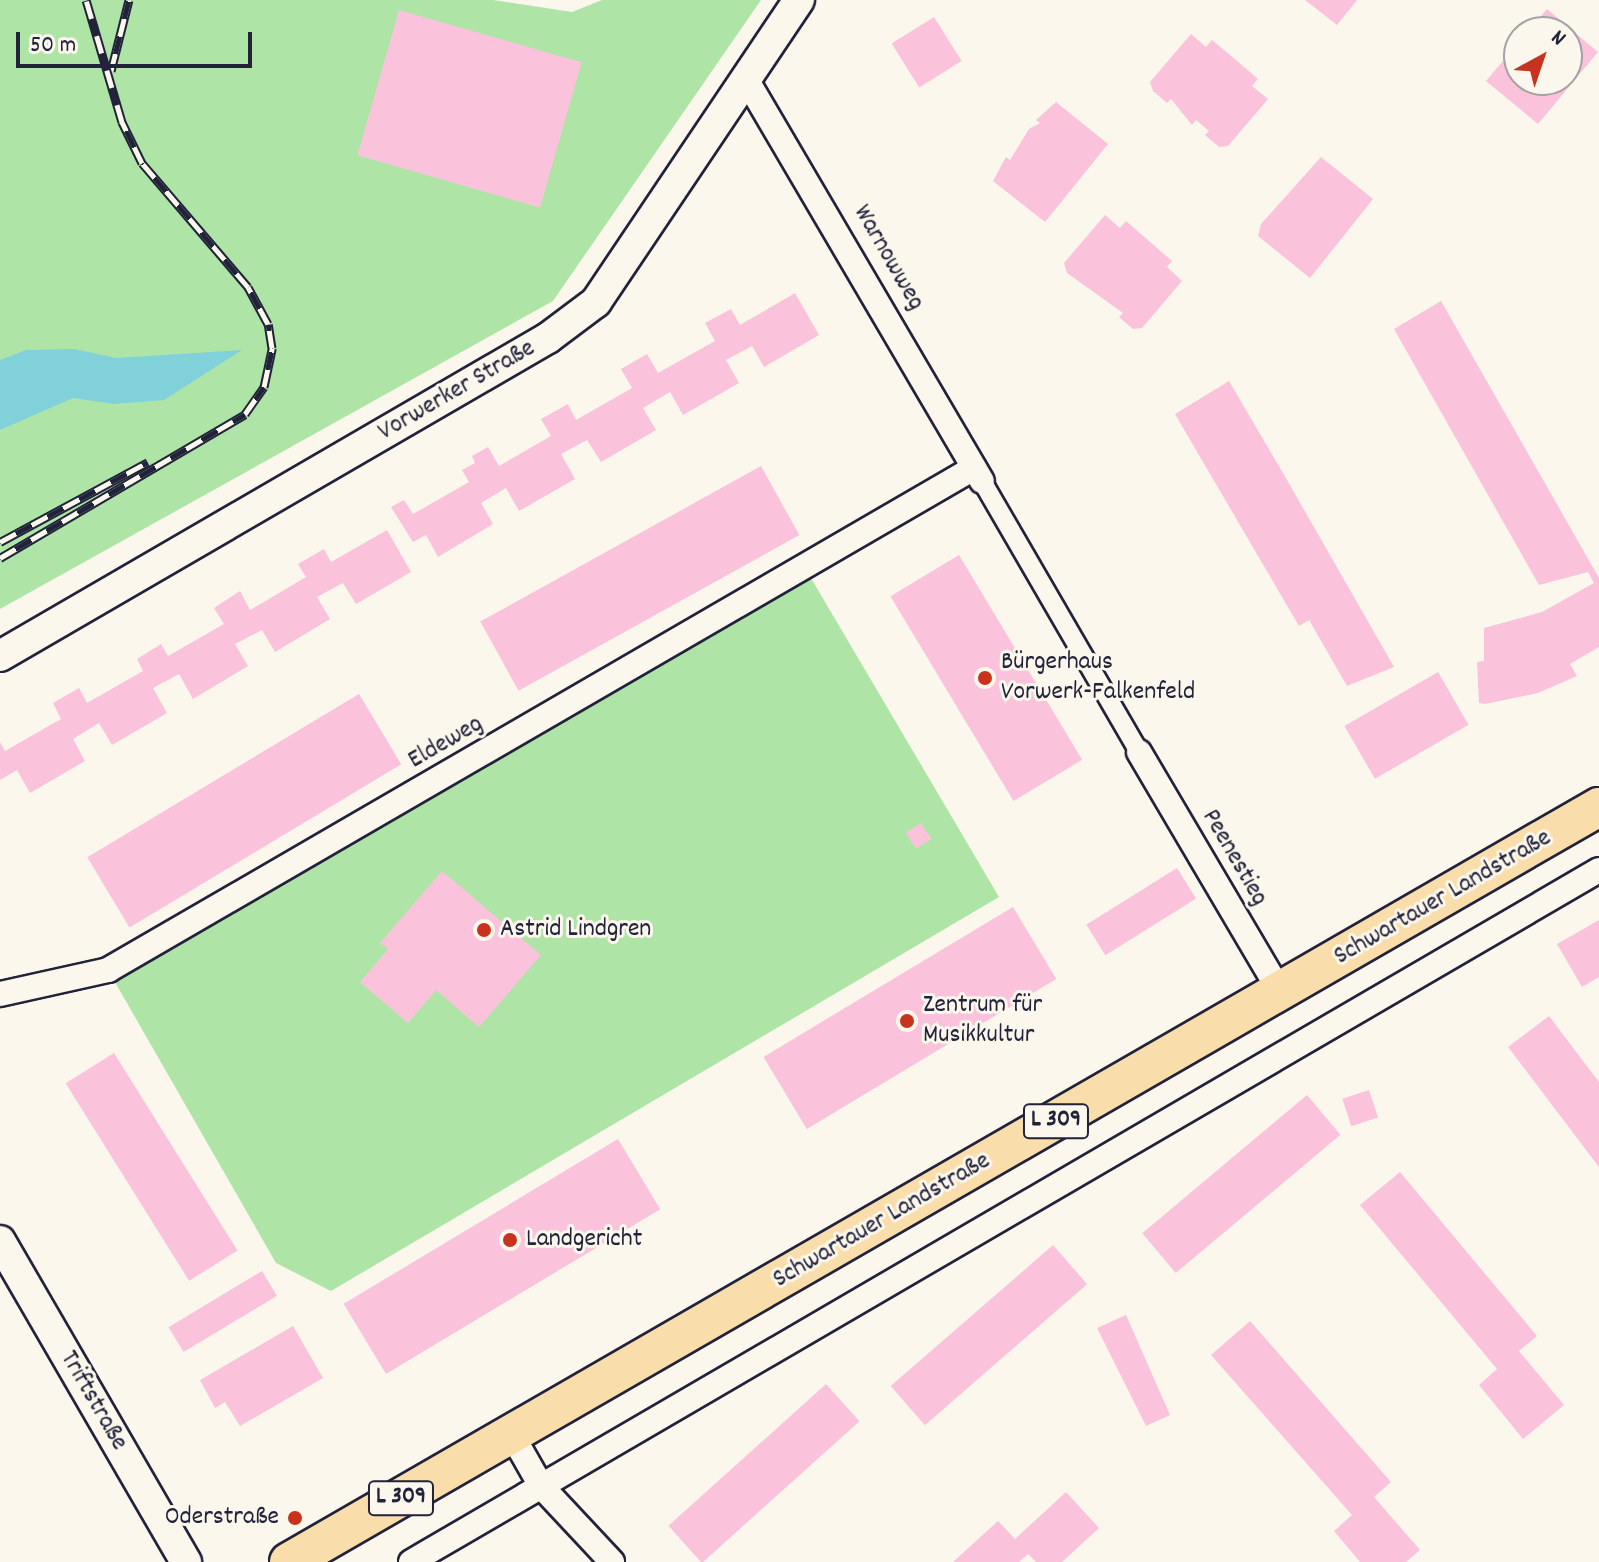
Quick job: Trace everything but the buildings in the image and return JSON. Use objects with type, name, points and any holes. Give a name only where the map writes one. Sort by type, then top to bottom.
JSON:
[{"type":"main road","name":"Schwartauer Landstraße","points":[[289,1562],[1599,807]]},
{"type":"street","name":"Vorwerker Straße","points":[[0,656],[548,338],[584,311],[799,0]]},
{"type":"street","name":"Warnowweg","points":[[746,79],[978,474]]},
{"type":"street","name":"Eldeweg","points":[[0,994],[108,970],[906,507],[978,474]]},
{"type":"street","points":[[978,474],[1139,752]]},
{"type":"street","name":"Peenestieg","points":[[1139,752],[1281,993]]},
{"type":"street","name":"Schwartauer Landstraße","points":[[411,1562],[1599,870]]},
{"type":"street","name":"Triftstraße","points":[[0,1241],[186,1562]]},
{"type":"street","points":[[512,1435],[541,1486],[612,1562]]},
{"type":"green space","points":[[0,0],[493,0],[572,12],[602,0],[761,0],[553,301],[0,609]]},
{"type":"green space","points":[[805,568],[999,897],[331,1291],[276,1263],[108,970]]},
{"type":"water","points":[[74,349],[116,358],[242,350],[164,400],[114,404],[73,398],[0,430],[0,360],[26,350]]},
{"type":"railway","points":[[0,558],[245,414],[264,387],[272,348],[268,324],[248,287],[142,163],[122,122],[86,0]]},
{"type":"railway","points":[[111,71],[129,0]]},
{"type":"railway","points":[[0,542],[148,462]]},
{"type":"place","name":"Bürgerhaus Vorwerk-Falkenfeld","points":[[985,678]]},
{"type":"place","name":"Astrid Lindgren","points":[[484,930]]},
{"type":"place","name":"Zentrum für Musikkultur","points":[[907,1021]]},
{"type":"place","name":"Landgericht","points":[[510,1240]]},
{"type":"place","name":"Oderstraße","points":[[295,1518]]}]
